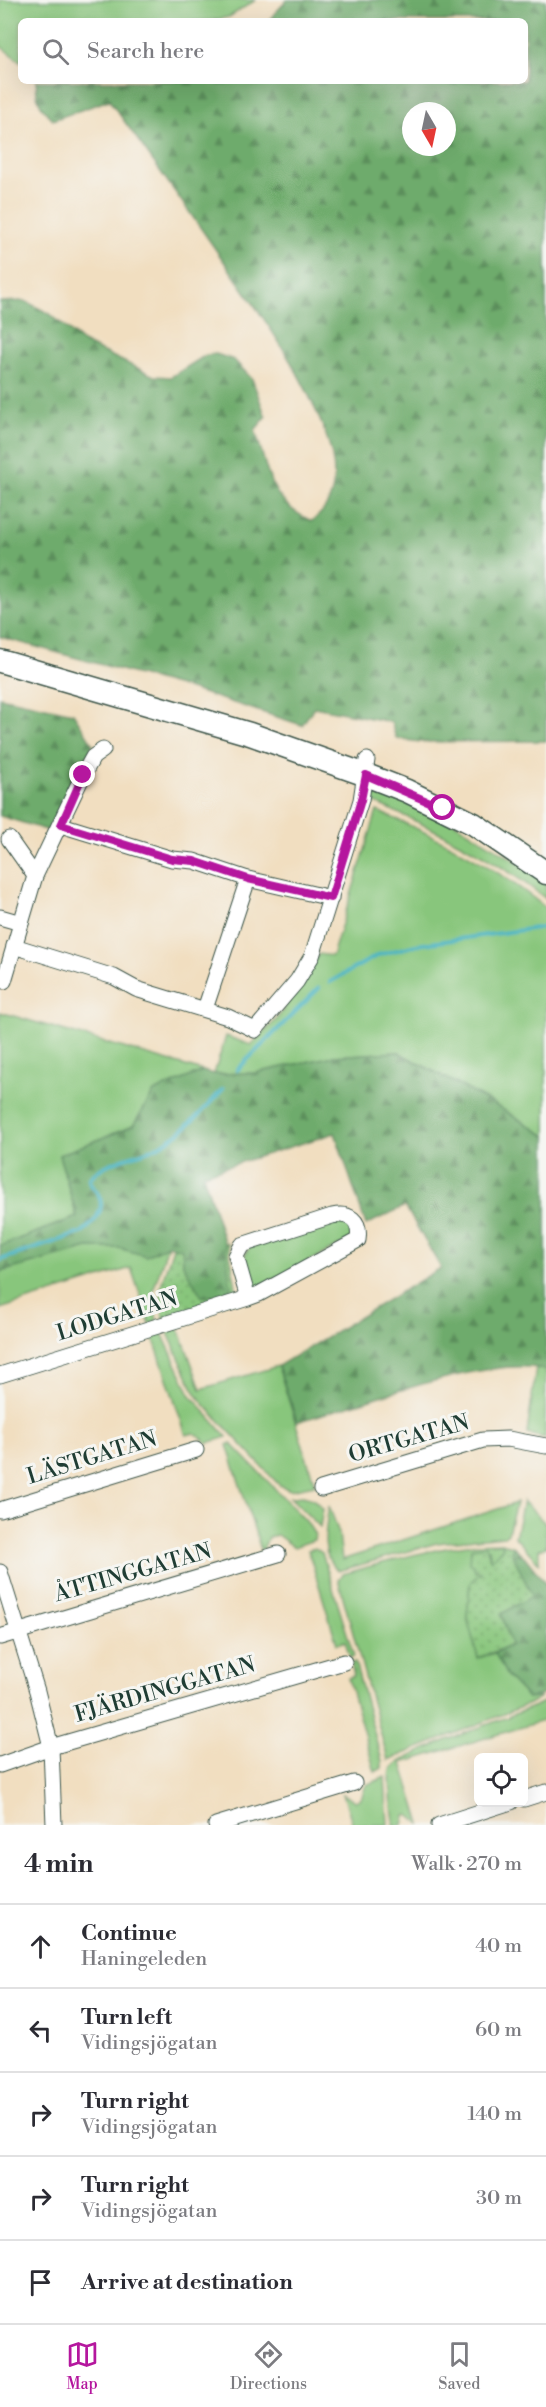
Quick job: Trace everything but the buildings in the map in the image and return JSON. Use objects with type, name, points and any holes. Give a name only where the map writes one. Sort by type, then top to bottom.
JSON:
[{"type":"main road","points":[[0,648],[70,671],[157,706]]},
{"type":"main road","points":[[0,661],[250,734],[417,779],[464,802],[519,835],[546,856]]},
{"type":"main road","points":[[367,767],[474,824],[546,873]]},
{"type":"street","points":[[4,981],[35,876],[93,757],[103,750]]},
{"type":"street","points":[[14,946],[114,977],[136,989],[205,1010],[255,1030],[297,981],[312,956],[361,800],[367,767]]},
{"type":"street","points":[[61,825],[172,859],[194,861],[248,879],[331,898]]},
{"type":"street","points":[[11,839],[35,876]]},
{"type":"street","points":[[205,1010],[248,879]]},
{"type":"street","points":[[0,917],[21,923]]},
{"type":"street","name":"LODGATAN","points":[[0,1376],[248,1298],[358,1240],[355,1221],[347,1214],[340,1214],[242,1245],[236,1256],[248,1298]]},
{"type":"street","name":"ORTGATAN","points":[[321,1489],[483,1440],[508,1439],[546,1446]]},
{"type":"street","name":"LÄSTGATAN","points":[[0,1510],[196,1450]]},
{"type":"street","name":"ÅTTINGGATAN","points":[[0,1637],[278,1554]]},
{"type":"street","points":[[0,1572],[19,1630],[51,1747],[54,1825]]},
{"type":"street","name":"FJÄRDINGGATAN","points":[[0,1765],[51,1747],[344,1662]]},
{"type":"street","points":[[216,1825],[354,1783]]},
{"type":"street","points":[[528,1798],[546,1792]]},
{"type":"street","points":[[439,1825],[498,1807]]},
{"type":"green space","points":[[0,0],[256,0],[224,18],[18,18],[18,60],[0,46]]},
{"type":"green space","points":[[287,0],[546,0],[546,741],[418,742],[396,738],[391,722],[314,707],[302,725],[190,689],[0,637],[0,302],[25,301],[50,314],[84,343],[154,376],[171,377],[206,355],[216,354],[234,360],[252,379],[266,417],[255,430],[267,472],[286,504],[312,521],[328,503],[334,482],[330,446],[317,412],[294,367],[254,304],[109,100],[53,120],[39,102],[37,84],[528,84],[528,18],[271,18]]},
{"type":"green space","points":[[0,697],[73,713],[93,744],[53,832],[0,816]]},
{"type":"green space","points":[[380,789],[428,806],[546,880],[546,899],[483,856],[369,800]]},
{"type":"green space","points":[[377,811],[422,831],[486,865],[546,908],[546,1136],[492,1103],[398,1052],[334,1056],[255,1073],[214,1074],[226,1036],[251,1045],[277,1019],[319,954],[332,956]]},
{"type":"green space","points":[[0,1012],[203,1071],[154,1092],[133,1126],[59,1155],[77,1217],[0,1246]]},
{"type":"green space","points":[[398,1052],[492,1103],[546,1136],[546,1370],[523,1367],[460,1375],[387,1394],[297,1422],[278,1366],[441,1268],[405,1206],[366,1225],[335,1133],[203,1174],[225,1244],[231,1287],[222,1295],[202,1297],[183,1265],[182,1249],[168,1245],[146,1256],[119,1248],[88,1248],[0,1272],[0,1246],[77,1217],[59,1155],[133,1126],[154,1092],[203,1071],[214,1074],[255,1073],[334,1056]]},
{"type":"green space","points":[[336,1220],[349,1224],[352,1234],[350,1240],[255,1289],[247,1279],[244,1262],[251,1246]]},
{"type":"green space","points":[[228,1243],[237,1293],[234,1297],[163,1319],[160,1288],[173,1247],[182,1249],[183,1265],[202,1297],[222,1295],[231,1287],[225,1244]]},
{"type":"green space","points":[[168,1245],[153,1291],[157,1322],[150,1324],[131,1268],[0,1309],[0,1272],[88,1248],[119,1248],[146,1255]]},
{"type":"green space","points":[[178,1326],[201,1389],[278,1366],[315,1485],[290,1490],[279,1485],[202,1402],[193,1389],[168,1333]]},
{"type":"green space","points":[[161,1331],[190,1394],[227,1437],[208,1443],[194,1433],[186,1435],[152,1334]]},
{"type":"green space","points":[[536,1367],[546,1370],[545,1438],[527,1434]]},
{"type":"green space","points":[[231,1443],[306,1521],[315,1535],[314,1540],[294,1547],[277,1535],[268,1537],[262,1553],[227,1445]]},
{"type":"green space","points":[[303,1496],[313,1499],[323,1509],[320,1527],[290,1497]]},
{"type":"green space","points":[[523,1501],[546,1524],[546,1547],[539,1549],[539,1563],[515,1537]]},
{"type":"green space","points":[[516,1503],[508,1533],[504,1536],[437,1543],[342,1570],[337,1570],[331,1564],[328,1556],[325,1540],[329,1506],[339,1533],[342,1560]]},
{"type":"green space","points":[[502,1543],[503,1547],[491,1561],[489,1549],[474,1566],[481,1572],[470,1583],[467,1617],[478,1658],[495,1653],[507,1676],[528,1698],[541,1697],[529,1704],[388,1760],[338,1579],[343,1574],[422,1553],[461,1546]]},
{"type":"green space","points":[[502,1543],[514,1547],[511,1551],[532,1596],[501,1614],[511,1645],[478,1658],[467,1617],[470,1583],[481,1572],[475,1572],[474,1566],[470,1563],[471,1548],[486,1546],[491,1560],[503,1547]]},
{"type":"green space","points":[[514,1547],[546,1584],[546,1694],[528,1698],[507,1676],[495,1653],[511,1645],[501,1614],[532,1596],[511,1551]]},
{"type":"green space","points":[[315,1548],[322,1553],[354,1656],[350,1658],[345,1641],[337,1644],[308,1550]]},
{"type":"green space","points":[[355,1662],[382,1761],[382,1768],[375,1772],[348,1678],[354,1676],[351,1663]]},
{"type":"green space","points":[[546,1701],[546,1720],[402,1763],[421,1824],[408,1815],[405,1816],[403,1825],[394,1825],[390,1775],[391,1770],[398,1763],[436,1745]]},
{"type":"green space","points":[[385,1777],[388,1825],[353,1825],[343,1794],[355,1801],[361,1799],[366,1785]]},
{"type":"waterway","points":[[330,982],[378,955],[416,945],[544,927]]},
{"type":"waterway","points":[[237,1070],[319,988]]},
{"type":"waterway","points":[[0,1260],[81,1233],[94,1221],[101,1207],[99,1196],[89,1179],[105,1166],[155,1148],[172,1138],[223,1089]]},
{"type":"route","points":[[83,775],[61,825],[172,859],[194,861],[248,879],[331,898],[361,800],[366,775],[407,790],[443,808]]}]
